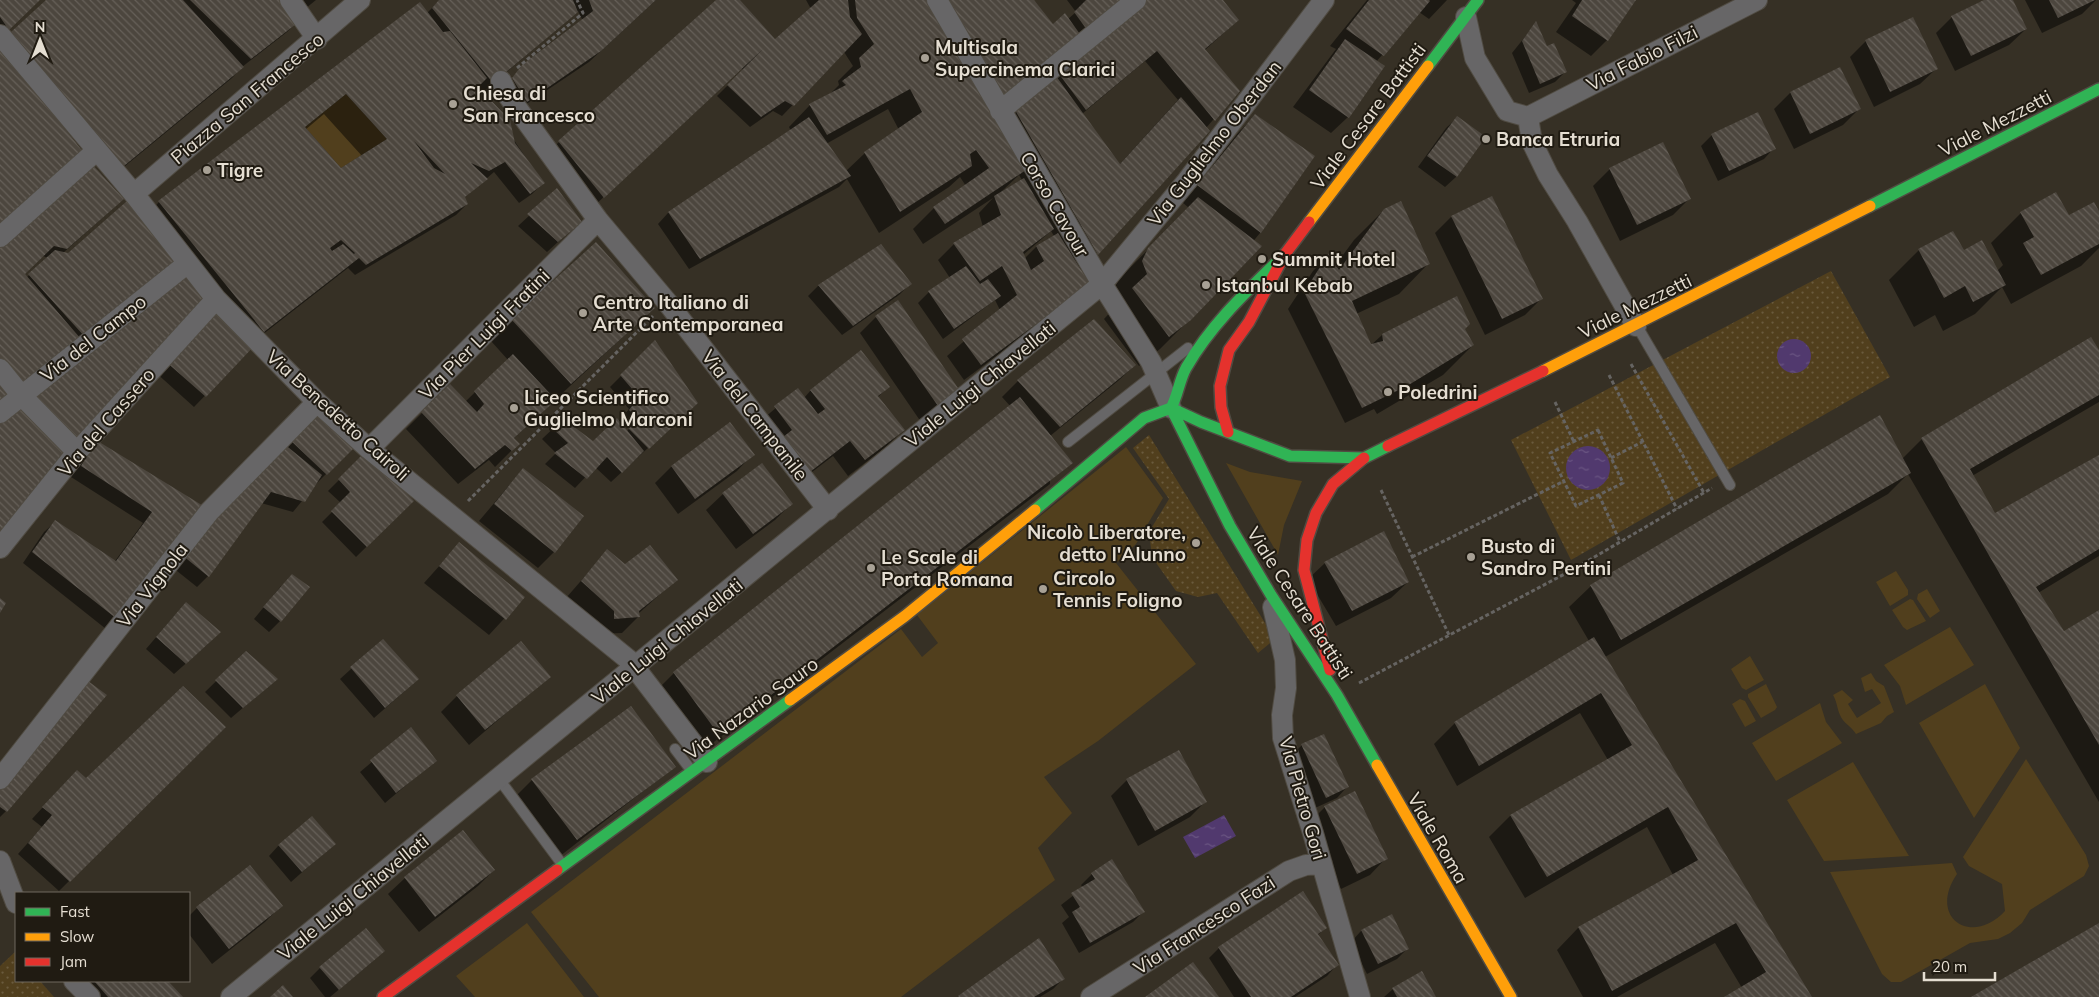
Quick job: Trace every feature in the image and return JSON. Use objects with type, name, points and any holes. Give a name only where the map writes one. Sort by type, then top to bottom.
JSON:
[{"type":"main road","name":"Viale Cesare Battisti","points":[[1337,696],[1271,595],[1230,526],[1171,408],[1185,369],[1220,323],[1253,285],[1285,254],[1478,0]]},
{"type":"main road","name":"Viale Mezzetti","points":[[1171,408],[1290,456],[1364,458],[1636,326],[2099,89]]},
{"type":"main road","name":"Viale Cesare Battisti","points":[[1228,432],[1221,407],[1220,386],[1222,370],[1229,350],[1249,322],[1285,254]]},
{"type":"main road","name":"Via Nazario Sauro","points":[[383,997],[904,616],[1144,418],[1171,408]]},
{"type":"main road","name":"Viale Cesare Battisti","points":[[1337,696],[1304,570],[1306,547],[1316,513],[1333,484],[1364,458]]},
{"type":"main road","name":"Viale Roma","points":[[1337,696],[1511,997]]},
{"type":"street","points":[[290,0],[317,39]]},
{"type":"street","name":"Piazza San Francesco","points":[[134,194],[317,39],[360,0]]},
{"type":"street","name":"Corso Cavour","points":[[937,0],[1000,111],[1156,373],[1171,408]]},
{"type":"street","points":[[1000,111],[1136,0]]},
{"type":"street","name":"Via Guglielmo Oberdan","points":[[1102,284],[1187,181],[1324,0]]},
{"type":"street","name":"Via Fabio Filzi","points":[[1528,117],[1757,0]]},
{"type":"street","points":[[1466,17],[1475,58],[1507,111],[1528,117],[1532,142],[1544,167],[1636,326]]},
{"type":"street","name":"Via Benedetto Cairoli","points":[[0,35],[134,194],[216,299],[317,402],[369,449],[607,641],[634,666],[700,767]]},
{"type":"street","name":"Via del Campanile","points":[[501,81],[509,97],[598,220],[667,302],[828,510]]},
{"type":"street","points":[[0,237],[96,151]]},
{"type":"street","name":"Via Pier Luigi Fratini","points":[[369,449],[598,220]]},
{"type":"street","name":"Via del Campo","points":[[0,413],[188,263]]},
{"type":"street","name":"Viale Luigi Chiavellati","points":[[231,997],[1102,284]]},
{"type":"street","name":"Via del Cassero","points":[[0,548],[76,452],[216,299]]},
{"type":"street","points":[[0,369],[21,395],[76,452]]},
{"type":"street","name":"Via Vignola","points":[[0,779],[210,512],[317,402]]},
{"type":"street","name":"Via Pietro Gori","points":[[1271,595],[1285,660],[1286,688],[1282,715],[1283,738],[1360,997]]},
{"type":"street","points":[[0,861],[15,900]]},
{"type":"street","name":"Via Francesco Fazi","points":[[1091,997],[1289,870],[1306,865],[1322,864]]},
{"type":"street","points":[[75,982],[90,997]]},
{"type":"lane","points":[[1068,442],[1220,323]]},
{"type":"lane","points":[[1636,326],[1728,482]]},
{"type":"lane","points":[[675,749],[700,767]]},
{"type":"lane","points":[[499,779],[562,865]]},
{"type":"path","points":[[501,81],[583,13],[577,0]]},
{"type":"path","points":[[454,516],[667,302]]},
{"type":"path","points":[[1631,364],[1704,493]]},
{"type":"path","points":[[1609,374],[1677,509]]},
{"type":"path","points":[[1555,402],[1574,442]]},
{"type":"path","points":[[1598,430],[1611,458],[1623,483],[1576,506],[1550,453],[1598,430]]},
{"type":"path","points":[[1611,458],[1642,442]]},
{"type":"path","points":[[1412,557],[1564,481]]},
{"type":"path","points":[[1352,686],[1620,542],[1704,493],[1728,482]]},
{"type":"path","points":[[1381,490],[1449,635]]},
{"type":"path","points":[[1599,495],[1620,542]]},
{"type":"shaded area","points":[[346,94],[387,139],[341,168],[305,127]]},
{"type":"shaded area","points":[[1831,271],[1890,377],[1571,560],[1511,440]]},
{"type":"shaded area","points":[[1149,435],[1275,639],[1258,653],[1217,593],[1198,597],[1176,591],[1152,557],[1149,532],[1169,499],[1133,448]]},
{"type":"shaded area","points":[[1126,447],[1163,498],[1136,544],[1116,563],[1196,664],[1098,741],[1044,777],[1072,813],[1038,848],[1055,880],[901,997],[599,997],[531,912],[901,629],[922,657],[938,643],[917,615]]},
{"type":"shaded area","points":[[1226,463],[1250,472],[1302,481],[1284,525],[1278,555]]},
{"type":"shaded area","points":[[1896,571],[1908,590],[1908,595],[1890,606],[1876,582]]},
{"type":"shaded area","points":[[1927,589],[1940,611],[1930,618],[1917,599],[1918,594]]},
{"type":"shaded area","points":[[1910,599],[1913,600],[1926,621],[1907,630],[1892,610]]},
{"type":"shaded area","points":[[1950,627],[1974,665],[1906,705],[1900,686],[1884,665]]},
{"type":"shaded area","points":[[1750,656],[1764,680],[1746,690],[1742,688],[1731,669]]},
{"type":"shaded area","points":[[1871,673],[1876,681],[1884,686],[1894,712],[1881,723],[1856,734],[1841,718],[1833,695],[1842,690],[1853,700],[1848,704],[1857,718],[1881,703],[1872,689],[1865,692],[1861,678]]},
{"type":"shaded area","points":[[1766,684],[1777,707],[1761,718],[1748,694]]},
{"type":"shaded area","points":[[1985,684],[2020,748],[1974,818],[1919,723]]},
{"type":"shaded area","points":[[1740,699],[1745,701],[1756,721],[1745,727],[1732,704]]},
{"type":"shaded area","points":[[1820,703],[1826,722],[1842,743],[1776,781],[1752,743]]},
{"type":"shaded area","points":[[2026,759],[2086,855],[2089,866],[2084,876],[2030,910],[2022,923],[2010,933],[1998,939],[1970,943],[1901,982],[1891,982],[1882,974],[1830,872],[1952,863],[1957,874],[1949,890],[1947,903],[1950,915],[1957,922],[1967,927],[1979,927],[1992,922],[2005,911],[2002,884],[1969,866],[1963,857]]},
{"type":"shaded area","points":[[1853,762],[1909,856],[1824,861],[1787,800]]},
{"type":"shaded area","points":[[527,923],[584,997],[475,997],[456,976]]},
{"type":"shaded area","points":[[15,952],[15,982],[41,982],[54,997],[0,997],[0,966]]},
{"type":"water","points":[[1794,339],[1801,340],[1806,344],[1810,349],[1810,363],[1806,368],[1801,372],[1794,373],[1787,372],[1782,368],[1778,363],[1777,356],[1778,349],[1782,344],[1787,340]]},
{"type":"water","points":[[1588,446],[1600,450],[1606,456],[1610,468],[1606,480],[1600,486],[1588,490],[1576,486],[1570,480],[1566,468],[1570,456],[1576,450]]},
{"type":"water","points":[[1224,815],[1236,836],[1195,858],[1183,837]]},
{"type":"building","points":[[0,0],[40,0],[9,30],[0,17]]},
{"type":"building","points":[[46,0],[183,0],[244,67],[124,166],[11,32]]},
{"type":"building","points":[[190,0],[285,0],[300,21],[251,59]]},
{"type":"building","points":[[439,0],[573,0],[578,12],[493,83],[432,8]]},
{"type":"building","points":[[589,0],[656,0],[601,51],[527,102],[512,78],[522,65],[593,11]]},
{"type":"building","points":[[716,0],[740,0],[775,39],[819,0],[848,0],[850,17],[862,34],[794,106],[785,101],[761,117],[727,85],[763,49],[604,198],[558,141]]},
{"type":"building","points":[[855,0],[930,0],[1026,170],[945,224],[933,207],[989,168],[976,150],[970,154],[972,166],[900,212],[864,152],[922,112],[910,89],[827,135],[809,104],[846,85],[842,81],[861,67],[859,58],[874,44],[857,18]]},
{"type":"building","points":[[949,0],[1034,0],[1053,24],[1065,13],[1082,37],[1007,100]]},
{"type":"building","points":[[1086,0],[1131,0],[1090,34],[1074,12]]},
{"type":"building","points":[[1143,0],[1223,0],[1239,20],[1205,49],[1240,91],[1215,121],[1157,51],[1086,110],[1059,74]]},
{"type":"building","points":[[1369,0],[1430,1],[1384,56],[1346,29]]},
{"type":"building","points":[[1582,0],[1636,0],[1608,41],[1572,16]]},
{"type":"building","points":[[1984,0],[2013,0],[2027,29],[1971,56],[1951,16]]},
{"type":"building","points":[[2049,0],[2095,0],[2058,18]]},
{"type":"building","points":[[420,2],[443,32],[450,31],[487,78],[478,87],[510,120],[515,143],[545,183],[530,194],[505,162],[489,171],[471,163],[488,179],[465,197],[468,204],[366,265],[359,258],[264,332],[158,201]],"holes":[[[346,94],[387,139],[341,168],[305,127]],[[414,141],[445,174],[434,168]],[[341,240],[355,253],[343,244],[332,251],[330,248]]]},
{"type":"building","points":[[1913,17],[1938,69],[1890,92],[1865,40]]},
{"type":"building","points":[[1536,21],[1547,46],[1554,43],[1567,72],[1540,84],[1522,41]]},
{"type":"building","points":[[1345,39],[1385,66],[1349,118],[1309,90]]},
{"type":"building","points":[[0,46],[84,153],[0,230]]},
{"type":"building","points":[[1840,67],[1861,109],[1810,134],[1790,92]]},
{"type":"building","points":[[1056,76],[1120,164],[1181,97],[1210,131],[1098,255],[1015,110]]},
{"type":"building","points":[[1758,112],[1776,149],[1729,171],[1711,134]]},
{"type":"building","points":[[1255,114],[1315,156],[1261,233],[1197,185]]},
{"type":"building","points":[[1457,116],[1486,137],[1457,177],[1427,156]]},
{"type":"building","points":[[809,117],[851,176],[700,259],[668,212]]},
{"type":"building","points":[[1663,142],[1691,199],[1637,225],[1609,168]]},
{"type":"building","points":[[90,162],[124,199],[67,249],[54,246],[25,274],[81,339],[21,387],[0,361],[0,243]]},
{"type":"building","points":[[1024,178],[1054,229],[1023,252],[1031,270],[1044,261],[1036,246],[1058,233],[1090,284],[981,365],[962,339],[1017,295],[1002,266],[980,281],[953,243],[1001,215],[994,196]]},
{"type":"building","points":[[557,188],[582,222],[558,242],[527,214]]},
{"type":"building","points":[[2056,192],[2069,215],[2094,202],[2099,211],[2099,244],[2041,275],[2023,243],[2034,237],[2020,212]]},
{"type":"building","points":[[1492,196],[1543,299],[1502,319],[1451,216]]},
{"type":"building","points":[[1198,197],[1262,246],[1191,320],[1169,337],[1132,288],[1147,274],[1142,261],[1148,248]]},
{"type":"building","points":[[127,201],[181,263],[85,337],[28,274],[55,250],[68,253]]},
{"type":"building","points":[[1401,201],[1430,264],[1352,301],[1371,344],[1383,341],[1382,334],[1457,296],[1470,324],[1465,329],[1474,345],[1407,386],[1362,408],[1304,292],[1329,253],[1339,270],[1384,209]]},
{"type":"building","points":[[1953,231],[1964,250],[1982,240],[2006,285],[1973,302],[1965,286],[1944,298],[1918,249]]},
{"type":"building","name":"Centro Italiano di Arte Contemporanea","points":[[596,242],[655,308],[571,384],[511,319]]},
{"type":"building","points":[[881,244],[912,284],[853,326],[818,285]]},
{"type":"building","points":[[966,266],[980,284],[988,279],[1001,296],[954,329],[928,291]]},
{"type":"building","points":[[186,269],[208,297],[75,445],[25,395]]},
{"type":"building","points":[[898,300],[960,391],[938,406],[875,316]]},
{"type":"building","points":[[216,304],[256,344],[206,397],[164,360]]},
{"type":"building","points":[[1094,319],[1136,365],[1060,427],[1017,380]]},
{"type":"building","points":[[2091,337],[2099,350],[2099,395],[1970,469],[1995,513],[2099,455],[2099,549],[2036,587],[2064,631],[2099,610],[2099,745],[1921,438]]},
{"type":"building","points":[[655,340],[698,403],[649,449],[628,428],[639,419],[629,410],[639,397],[620,375]]},
{"type":"building","points":[[861,350],[890,387],[878,396],[905,430],[865,460],[850,441],[810,472],[783,437],[792,430],[774,406],[798,388],[818,414],[825,409],[810,390]]},
{"type":"building","name":"Liceo Scientifico Guglielmo Marconi","points":[[513,354],[556,400],[514,438],[520,444],[512,451],[505,445],[475,469],[421,412],[450,384],[477,412],[484,404],[474,391]]},
{"type":"building","points":[[0,376],[15,395],[0,408]]},
{"type":"building","name":"Le Scale di Porta Romana","points":[[1020,397],[1073,463],[719,735],[673,672]]},
{"type":"building","points":[[20,401],[69,451],[0,536],[0,420]]},
{"type":"building","points":[[318,407],[359,443],[327,475],[289,439]]},
{"type":"building","points":[[1880,415],[1911,473],[1621,640],[1590,585]]},
{"type":"building","points":[[562,418],[593,441],[617,418],[644,451],[622,473],[607,457],[587,479],[554,453],[568,443],[551,427]]},
{"type":"building","points":[[730,422],[755,455],[695,499],[671,466]]},
{"type":"building","points":[[96,440],[205,507],[117,619],[32,552],[55,520],[116,561],[152,512],[81,466]]},
{"type":"building","points":[[283,443],[322,475],[305,502],[271,492],[209,577],[182,555]]},
{"type":"building","points":[[366,451],[414,501],[367,547],[331,511],[350,492],[338,479]]},
{"type":"building","points":[[762,463],[793,504],[753,534],[722,493]]},
{"type":"building","points":[[523,468],[584,516],[555,553],[494,504]]},
{"type":"building","points":[[1384,531],[1409,582],[1352,611],[1324,562]]},
{"type":"building","points":[[459,542],[525,597],[506,620],[439,566]]},
{"type":"building","points":[[650,545],[678,580],[639,611],[640,617],[614,619],[614,611],[581,581],[607,549],[625,564]]},
{"type":"building","points":[[292,574],[310,587],[281,622],[263,607]]},
{"type":"building","points":[[0,598],[6,603],[0,613]]},
{"type":"building","points":[[186,602],[221,632],[186,664],[156,637]]},
{"type":"building","points":[[1594,637],[1812,997],[1724,997],[1766,972],[1736,923],[1612,991],[1578,927],[1698,860],[1668,807],[1547,877],[1510,815],[1632,745],[1601,693],[1479,766],[1454,722]]},
{"type":"building","points":[[383,639],[419,679],[385,708],[350,667]]},
{"type":"building","points":[[521,641],[551,677],[485,730],[456,695]]},
{"type":"building","points":[[246,651],[278,679],[243,708],[215,680]]},
{"type":"building","points":[[84,678],[107,695],[7,812],[0,807],[0,787]]},
{"type":"building","points":[[183,686],[226,727],[70,882],[28,843],[52,815],[42,807],[77,770],[86,778]]},
{"type":"building","points":[[631,706],[676,767],[577,840],[531,779]]},
{"type":"building","points":[[411,727],[437,761],[396,793],[370,760]]},
{"type":"building","points":[[1324,734],[1349,787],[1326,798],[1301,744]]},
{"type":"building","points":[[1179,750],[1207,802],[1155,831],[1126,779]]},
{"type":"building","points":[[1355,791],[1388,859],[1357,874],[1324,806]]},
{"type":"building","points":[[312,816],[336,844],[302,872],[278,845]]},
{"type":"building","points":[[463,830],[495,870],[435,917],[404,877]]},
{"type":"building","points":[[1112,859],[1145,912],[1090,943],[1072,912],[1080,907],[1071,893],[1095,879],[1091,873]]},
{"type":"building","points":[[250,865],[283,906],[229,949],[196,907]]},
{"type":"building","points":[[1303,891],[1327,928],[1318,934],[1339,965],[1291,997],[1251,997],[1218,947]]},
{"type":"building","points":[[1392,914],[1409,949],[1378,964],[1361,930]]},
{"type":"building","points":[[2099,923],[2099,997],[1971,997]]},
{"type":"building","points":[[366,928],[385,951],[339,990],[319,967]]},
{"type":"building","points":[[1039,938],[1065,979],[1034,997],[958,996]]},
{"type":"building","points":[[1193,962],[1219,997],[1145,997]]},
{"type":"building","points":[[1422,971],[1436,997],[1397,997],[1392,988]]},
{"type":"building","points":[[95,982],[169,982],[183,997],[108,997]]},
{"type":"building","points":[[283,985],[293,997],[270,997]]},
{"type":"traffic: fast","points":[[1428,66],[1478,0]]},
{"type":"traffic: fast","points":[[1870,206],[2099,89]]},
{"type":"traffic: fast","points":[[1035,510],[1144,418],[1171,408],[1186,368],[1207,337],[1231,308],[1285,254]]},
{"type":"traffic: fast","points":[[1171,408],[1201,422],[1290,456],[1364,458],[1388,446]]},
{"type":"traffic: fast","points":[[1171,408],[1230,526],[1271,595],[1337,695],[1377,765]]},
{"type":"traffic: fast","points":[[557,870],[790,700]]},
{"type":"traffic: slow","points":[[1309,222],[1428,66]]},
{"type":"traffic: slow","points":[[1543,371],[1870,206]]},
{"type":"traffic: slow","points":[[790,700],[905,616],[1035,510]]},
{"type":"traffic: slow","points":[[1377,765],[1511,997]]},
{"type":"traffic: jam","points":[[1228,432],[1221,407],[1220,386],[1229,350],[1249,322],[1285,254],[1309,222]]},
{"type":"traffic: jam","points":[[1388,446],[1543,371]]},
{"type":"traffic: jam","points":[[1330,670],[1304,570],[1307,540],[1316,513],[1333,484],[1364,458]]},
{"type":"traffic: jam","points":[[383,997],[557,870]]},
{"type":"place","name":"Multisala Supercinema Clarici","points":[[925,58]]},
{"type":"place","name":"Chiesa di San Francesco","points":[[453,104]]},
{"type":"place","name":"Banca Etruria","points":[[1486,139]]},
{"type":"place","name":"Tigre","points":[[207,170]]},
{"type":"place","name":"Summit Hotel","points":[[1262,259]]},
{"type":"place","name":"Istanbul Kebab","points":[[1206,285]]},
{"type":"place","name":"Centro Italiano di Arte Contemporanea","points":[[583,313]]},
{"type":"place","name":"Poledrini","points":[[1388,392]]},
{"type":"place","name":"Liceo Scientifico Guglielmo Marconi","points":[[514,408]]},
{"type":"place","name":"Nicolò Liberatore, detto l'Alunno","points":[[1196,543]]},
{"type":"place","name":"Busto di Sandro Pertini","points":[[1471,557]]},
{"type":"place","name":"Le Scale di Porta Romana","points":[[871,568]]},
{"type":"place","name":"Circolo Tennis Foligno","points":[[1043,589]]}]
